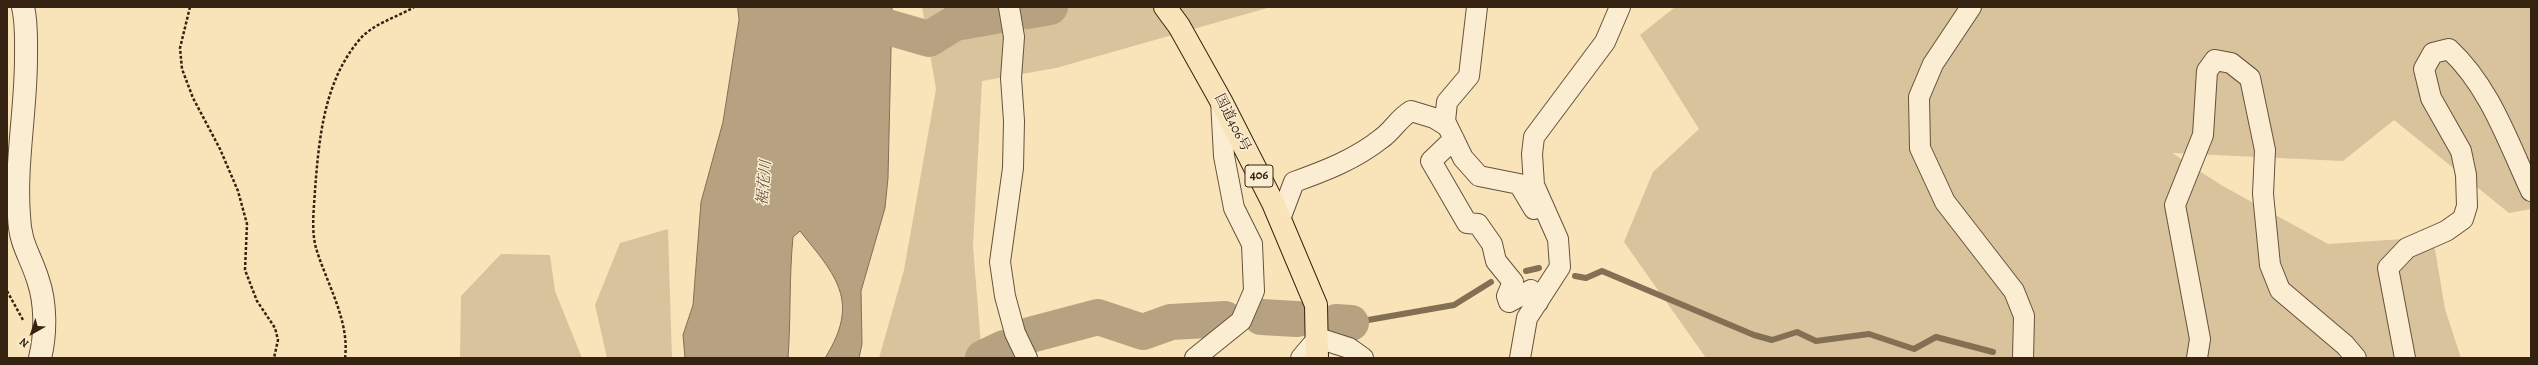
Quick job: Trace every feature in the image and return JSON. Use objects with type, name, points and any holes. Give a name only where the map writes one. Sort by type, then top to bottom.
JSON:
[{"type":"highway","name":"国道406号","points":[[1165,7],[1179,26],[1221,101],[1280,219],[1316,305],[1317,348]]},
{"type":"street","points":[[23,7],[26,38],[26,85],[21,143],[18,215],[21,240],[39,281],[45,327],[40,358]]},
{"type":"street","points":[[1010,7],[1014,37],[1011,78],[1014,121],[1013,160],[1000,262],[1005,296],[1015,333],[1027,358]]},
{"type":"street","points":[[1478,7],[1469,76],[1448,102],[1444,121],[1463,158],[1479,176],[1519,184],[1535,211],[1550,220]]},
{"type":"street","points":[[1520,358],[1527,318],[1560,267],[1558,239],[1534,185],[1532,154],[1534,137],[1605,42],[1620,7]]},
{"type":"street","points":[[1971,7],[1933,64],[1918,97],[1920,148],[1945,202],[2014,291],[2024,316],[2023,358]]},
{"type":"street","points":[[2405,358],[2388,268],[2407,248],[2446,231],[2463,219],[2467,206],[2466,174],[2461,151],[2431,98],[2424,69],[2432,53],[2449,49],[2464,63],[2500,121],[2531,191]]},
{"type":"street","points":[[2197,358],[2200,339],[2175,205],[2204,135],[2206,71],[2215,60],[2232,63],[2250,78],[2265,150],[2264,194],[2270,265],[2280,290],[2345,345],[2356,358]]},
{"type":"street","points":[[1195,358],[1241,321],[1254,291],[1252,244],[1234,208],[1224,156],[1221,101]]},
{"type":"street","points":[[1280,219],[1294,182],[1338,166],[1383,138],[1401,117],[1411,111],[1434,118],[1450,133]]},
{"type":"street","points":[[1450,133],[1431,161],[1467,223],[1478,224],[1492,244],[1496,260],[1512,282],[1507,296],[1508,302],[1531,290],[1538,302]]},
{"type":"street","points":[[1301,358],[1317,348],[1349,348],[1363,358]]},
{"type":"path","points":[[190,7],[180,48],[182,69],[193,98],[220,149],[238,191],[247,224],[246,270],[257,301],[275,328],[278,340],[274,358]]},
{"type":"path","points":[[345,358],[346,350],[340,316],[316,246],[313,226],[318,158],[326,106],[339,71],[360,39],[378,24],[414,7]]},
{"type":"shaded area","points":[[922,7],[1271,7],[1056,68],[982,81],[973,246],[982,358],[879,358],[904,270],[936,89]]},
{"type":"shaded area","points":[[1675,7],[2531,7],[2531,209],[2509,213],[2394,120],[2343,161],[2172,153],[2221,185],[2328,244],[2433,237],[2445,309],[2461,358],[1706,358],[1624,242],[1653,172],[1699,129],[1640,35]]},
{"type":"shaded area","points":[[668,229],[672,358],[607,358],[595,305],[620,243]]},
{"type":"shaded area","points":[[501,254],[550,255],[555,291],[582,358],[460,358],[461,296]]},
{"type":"water","name":"裾花川","points":[[738,7],[892,7],[888,178],[885,208],[861,291],[862,344],[859,358],[825,358],[836,338],[841,320],[842,305],[840,290],[824,262],[800,231],[793,237],[788,358],[685,358],[683,335],[693,305],[701,202],[723,122],[739,20]]},
{"type":"waterway","points":[[793,7],[859,36],[877,24],[929,39],[955,23],[995,16]]},
{"type":"waterway","points":[[1027,11],[1050,7]]},
{"type":"waterway","points":[[1526,271],[1539,268]]},
{"type":"waterway","points":[[1575,276],[1586,278],[1602,271],[1754,335],[1772,340],[1797,332],[1816,341],[1869,334],[1914,349],[1936,337],[1993,352]]},
{"type":"waterway","points":[[1351,323],[1454,305],[1491,282]]},
{"type":"waterway","points":[[1030,335],[1098,317],[1143,332],[1171,322],[1225,319]]},
{"type":"waterway","points":[[1261,317],[1297,319]]},
{"type":"waterway","points":[[1336,322],[1351,323]]},
{"type":"waterway","points":[[983,358],[1004,348]]}]
